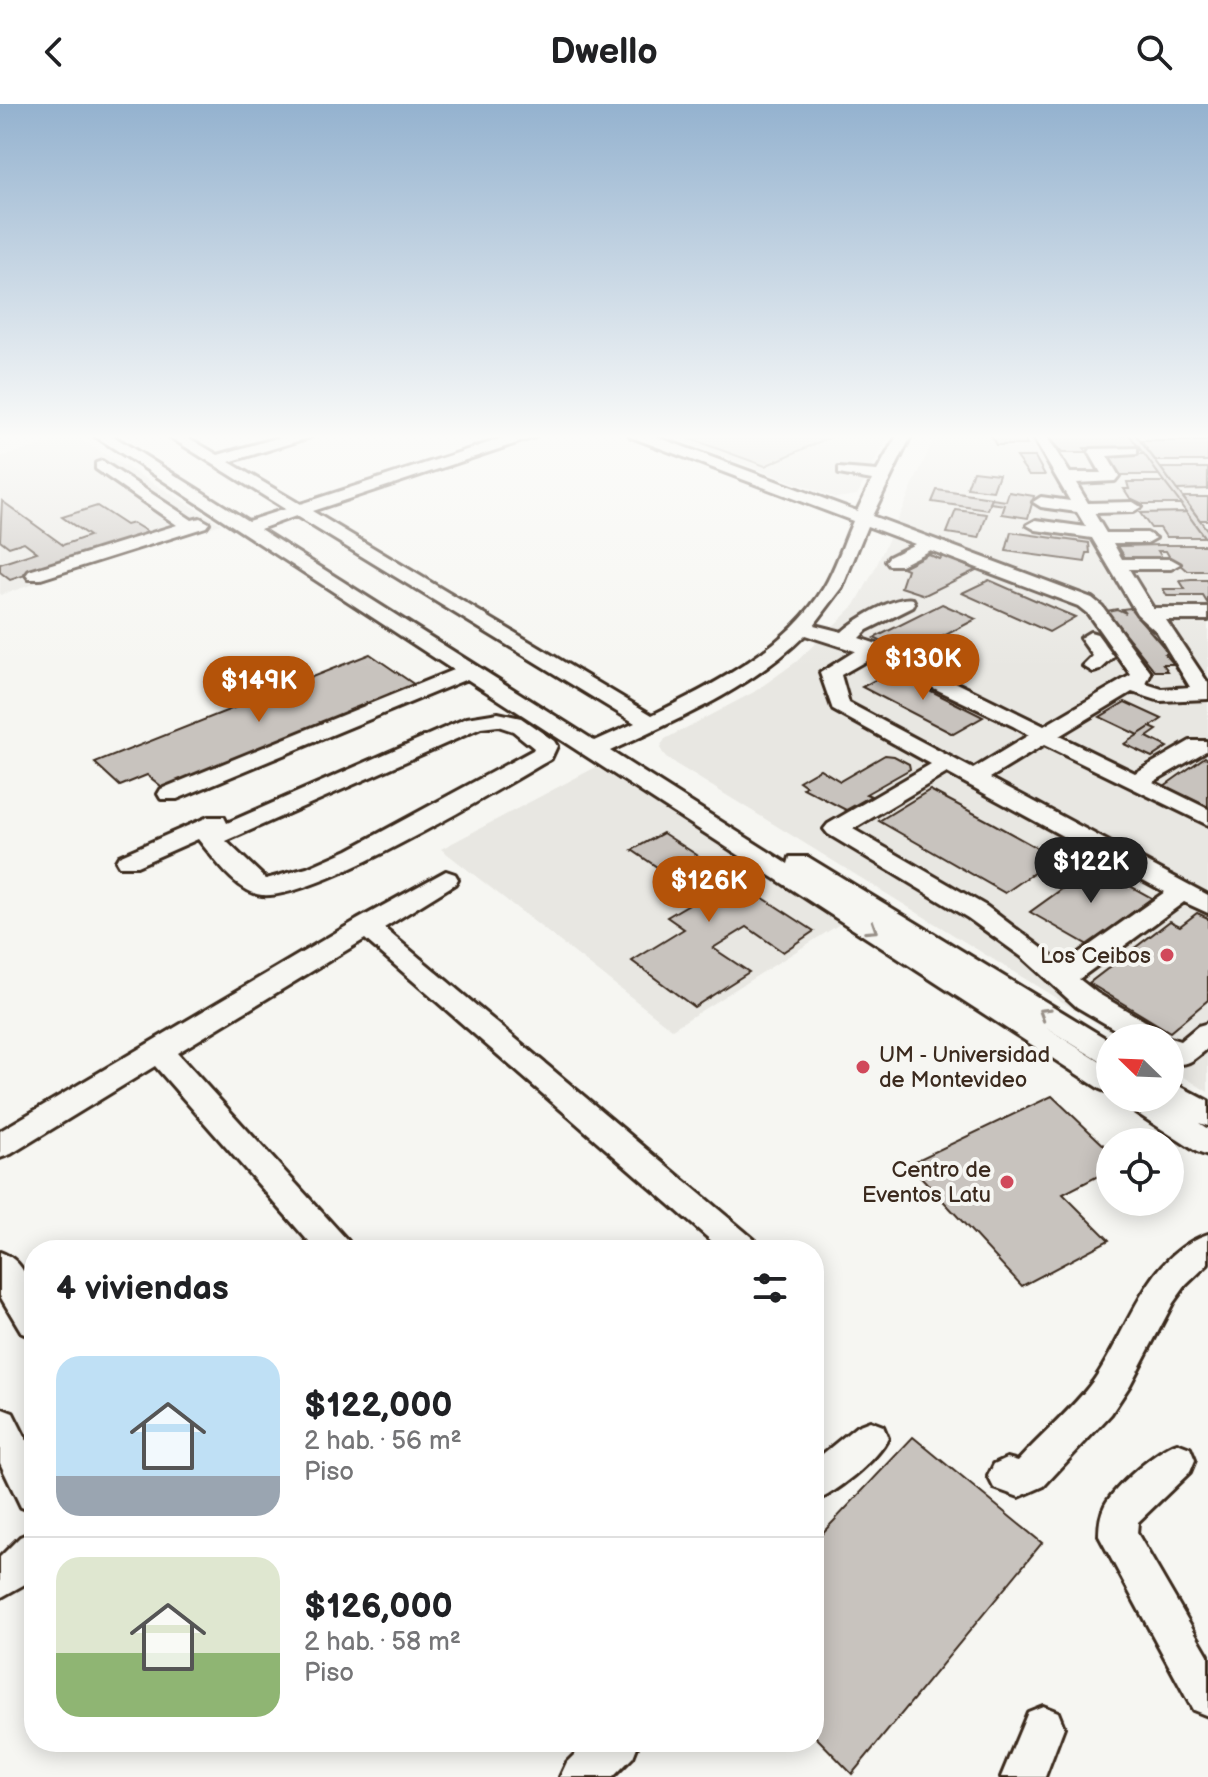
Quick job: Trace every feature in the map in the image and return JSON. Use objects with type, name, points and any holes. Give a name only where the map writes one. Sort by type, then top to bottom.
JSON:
[{"type":"street","points":[[167,512],[190,526]]},
{"type":"street","points":[[222,512],[509,695],[1096,1046]]},
{"type":"street","points":[[247,527],[296,512]]},
{"type":"street","points":[[301,512],[649,722]]},
{"type":"street","points":[[846,512],[1085,602],[1102,618],[1141,673],[1141,678],[1133,686],[973,778]]},
{"type":"street","points":[[593,743],[649,722],[738,677],[801,628],[833,589],[863,512]]},
{"type":"street","points":[[1085,512],[1147,614],[1165,629],[1200,672],[1206,693],[1160,695],[1133,686]]},
{"type":"street","points":[[1122,512],[1093,525],[1038,513],[1147,538]]},
{"type":"street","points":[[35,575],[226,514]]},
{"type":"street","points":[[895,561],[931,543]]},
{"type":"street","points":[[1117,564],[1171,564]]},
{"type":"street","points":[[846,639],[860,626],[906,603]]},
{"type":"street","points":[[1147,614],[1208,614]]},
{"type":"street","points":[[801,628],[873,649],[1208,818]]},
{"type":"street","points":[[1165,629],[1208,629]]},
{"type":"street","points":[[1090,638],[1104,657],[1093,666]]},
{"type":"street","points":[[873,649],[830,673],[840,706],[1208,905]]},
{"type":"street","points":[[169,794],[471,670]]},
{"type":"street","points":[[380,759],[509,695]]},
{"type":"street","points":[[128,861],[206,833],[380,759],[475,723],[499,717],[510,720],[546,746],[543,754],[444,809],[292,882],[271,888],[258,886],[206,833]]},
{"type":"street","points":[[593,743],[1096,1073]]},
{"type":"street","points":[[1136,782],[1198,746]]},
{"type":"street","points":[[947,764],[836,829],[977,912],[1087,1000],[1128,1024]]},
{"type":"street","points":[[0,1146],[446,879]]},
{"type":"street","points":[[1062,978],[1182,892]]},
{"type":"street","points":[[366,926],[732,1240]]},
{"type":"street","points":[[1184,1053],[1208,1033]]},
{"type":"street","points":[[158,1051],[327,1240]]},
{"type":"street","points":[[1184,1100],[1208,1115]]},
{"type":"street","points":[[1158,1112],[1208,1144]]},
{"type":"street","points":[[1007,1476],[1019,1479],[1031,1474],[1105,1393],[1168,1283],[1198,1252],[1208,1247]]},
{"type":"street","points":[[0,1266],[24,1306]]},
{"type":"street","points":[[0,1425],[24,1474]]},
{"type":"street","points":[[824,1476],[870,1438]]},
{"type":"street","points":[[1177,1460],[1124,1510],[1119,1518],[1118,1536],[1208,1695]]},
{"type":"street","points":[[0,1578],[16,1570],[24,1561]]},
{"type":"street","points":[[1023,1777],[1043,1727]]},
{"type":"street","points":[[582,1777],[608,1752]]},
{"type":"shaded area","points":[[0,512],[201,512],[221,524],[0,595]]},
{"type":"shaded area","points":[[901,512],[1208,512],[1208,1092],[1184,1077],[1184,1024],[1098,1024],[666,758],[660,748],[665,739],[754,692],[796,662],[855,605]]},
{"type":"shaded area","points":[[596,767],[843,922],[672,1029],[441,849]]},
{"type":"building","points":[[1,512],[17,512],[63,545],[89,536],[62,517],[78,512],[106,512],[126,525],[133,523],[151,534],[10,580],[0,572],[0,564],[37,552],[24,542],[9,547],[0,540]]},
{"type":"building","points":[[955,512],[987,514],[979,538],[947,533]]},
{"type":"building","points":[[1003,512],[1030,512],[1028,518]]},
{"type":"building","points":[[1186,512],[1194,512],[1208,531],[1208,542]]},
{"type":"building","points":[[1186,512],[1204,537],[1166,537],[1160,528],[1151,528],[1140,513]]},
{"type":"building","points":[[1194,512],[1208,512],[1208,520],[1200,520]]},
{"type":"building","points":[[1011,532],[1089,543],[1090,553],[1087,553],[1085,562],[1006,551]]},
{"type":"building","points":[[1208,545],[1208,571],[1188,571],[1179,563],[1173,563],[1166,551],[1158,551],[1163,559],[1126,559],[1118,546]]},
{"type":"building","points":[[928,554],[939,559],[944,556],[976,570],[925,595],[901,587],[907,569],[902,567]]},
{"type":"building","points":[[989,580],[1075,617],[1049,632],[962,593]]},
{"type":"building","points":[[1208,580],[1208,604],[1203,596],[1167,596],[1163,589],[1185,589],[1180,581]]},
{"type":"building","points":[[942,604],[976,619],[908,655],[874,638]]},
{"type":"building","points":[[1130,608],[1169,653],[1165,654],[1174,664],[1163,664],[1168,671],[1155,671],[1107,611],[1117,609],[1126,613],[1122,609]]},
{"type":"building","points":[[370,654],[418,687],[166,790],[147,775],[120,786],[95,763]]},
{"type":"building","points":[[892,671],[983,717],[953,734],[862,687]]},
{"type":"building","points":[[1125,702],[1162,719],[1138,735],[1100,717]]},
{"type":"building","points":[[1150,727],[1157,730],[1147,737],[1167,747],[1152,757],[1124,744]]},
{"type":"building","points":[[885,755],[909,764],[910,769],[866,794],[871,796],[846,810],[803,788],[806,786],[799,781],[820,769],[840,781]]},
{"type":"building","points":[[1205,757],[1208,759],[1208,807],[1164,786]]},
{"type":"building","points":[[930,790],[1055,858],[1005,893],[879,821]]},
{"type":"building","points":[[663,833],[814,931],[783,952],[747,927],[713,948],[749,972],[694,1007],[632,961],[684,929],[667,917],[701,897],[632,850]]},
{"type":"building","points":[[1094,866],[1152,898],[1088,945],[1030,912]]},
{"type":"building","name":"Los Ceibos","points":[[1197,913],[1208,918],[1208,1000],[1180,1024],[1157,1024],[1089,983],[1170,921],[1180,926]]},
{"type":"building","name":"Centro de Eventos Latu","points":[[1052,1096],[1096,1138],[1096,1177],[1063,1194],[1109,1240],[1022,1286],[909,1164]]},
{"type":"building","points":[[913,1437],[1042,1543],[852,1774],[824,1745],[824,1531]]},
{"type":"place","name":"Los Ceibos","points":[[1167,955]]},
{"type":"place","name":"UM - Universidad de Montevideo","points":[[863,1067]]},
{"type":"place","name":"Centro de Eventos Latu","points":[[1007,1182]]}]
